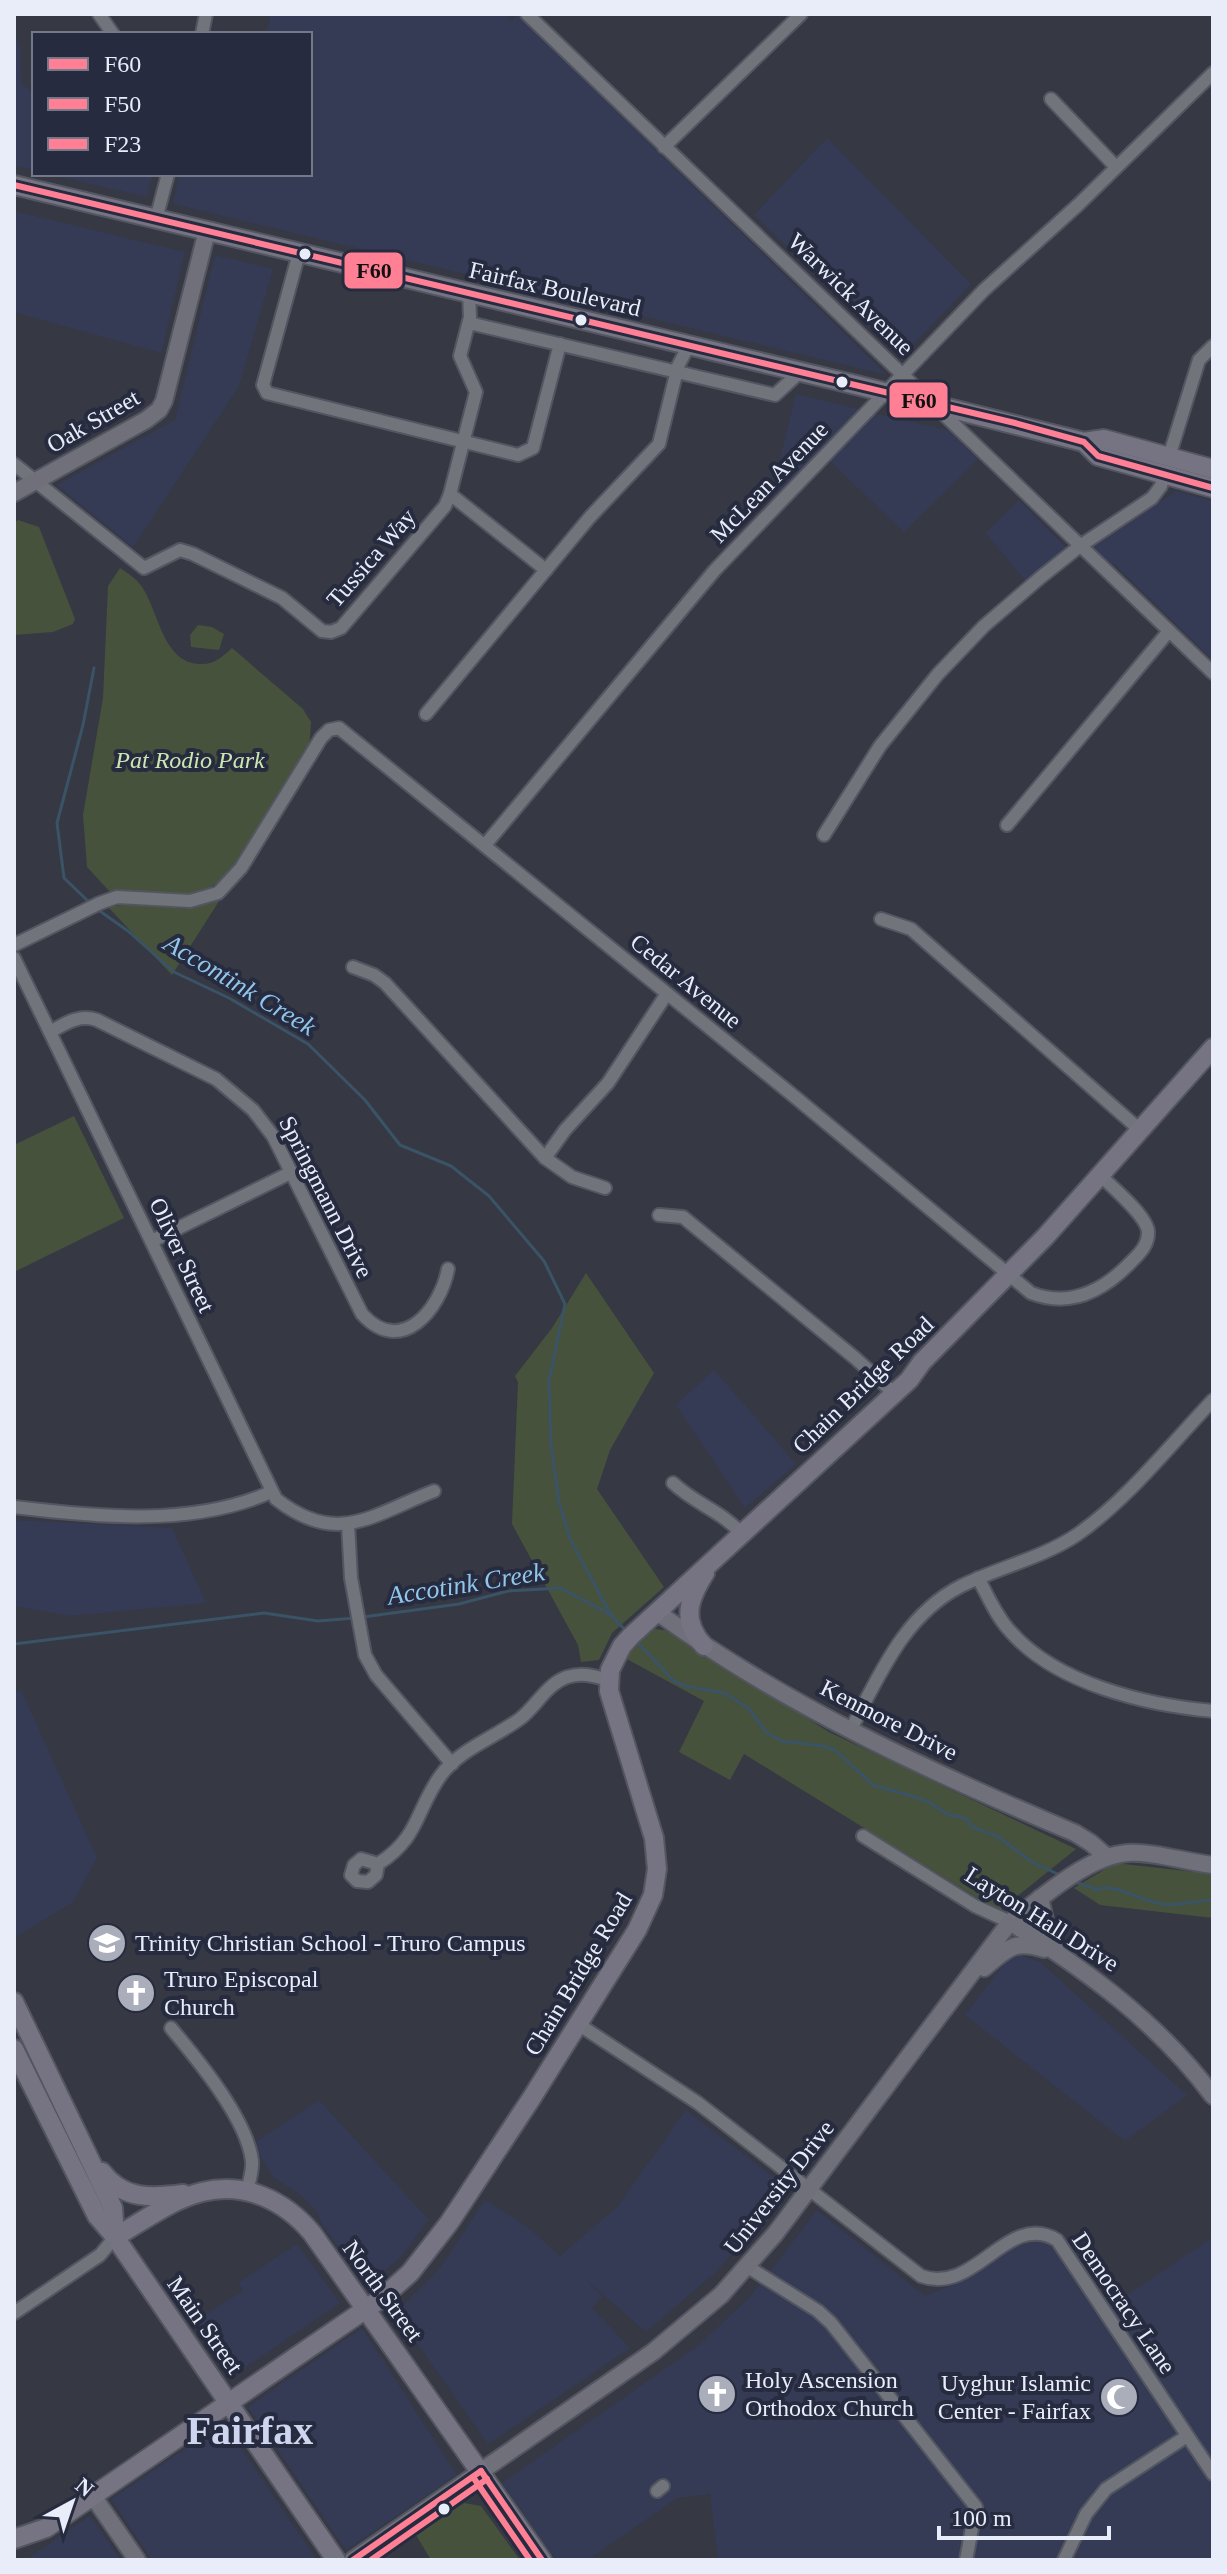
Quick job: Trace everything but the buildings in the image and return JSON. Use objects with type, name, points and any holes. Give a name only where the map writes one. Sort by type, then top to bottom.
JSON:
[{"type":"main road","name":"Fairfax Boulevard","points":[[14,185],[801,371],[1084,442],[1104,439],[1213,488]]},
{"type":"main road","name":"Fairfax Boulevard","points":[[1166,466],[1213,469]]},
{"type":"main road","name":"Chain Bridge Road","points":[[14,2539],[46,2528],[366,2308],[410,2273],[430,2249],[578,2024],[646,1911],[656,1883],[654,1838],[612,1708],[610,1670],[622,1646],[909,1380],[922,1362],[1010,1275],[1213,1048]]},
{"type":"main road","points":[[704,1646],[690,1628],[689,1614],[697,1589],[719,1553]]},
{"type":"main road","name":"Main Street","points":[[14,2002],[113,2208],[115,2237]]},
{"type":"main road","name":"Main Street","points":[[14,2049],[97,2216],[115,2237],[336,2560]]},
{"type":"main road","points":[[86,2150],[108,2180],[136,2195],[159,2198],[202,2192]]},
{"type":"main road","name":"North Street","points":[[115,2237],[202,2192],[230,2189],[247,2192],[290,2210],[312,2233],[539,2555]]},
{"type":"street","points":[[99,14],[112,32]]},
{"type":"street","name":"Warwick Avenue","points":[[527,14],[1213,673]]},
{"type":"street","points":[[664,147],[801,14]]},
{"type":"street","name":"McLean Avenue","points":[[485,845],[683,605],[984,290],[1213,73]]},
{"type":"street","points":[[1051,99],[1116,167]]},
{"type":"street","points":[[156,219],[167,176]]},
{"type":"street","name":"Oak Street","points":[[14,493],[146,420],[160,408],[207,231]]},
{"type":"street","points":[[299,253],[263,385],[267,393],[518,455],[533,448],[560,344]]},
{"type":"street","name":"Tussica Way","points":[[35,481],[133,561],[148,568],[180,550],[193,554],[282,598],[322,631],[341,628],[445,506],[450,494],[476,392],[460,356],[469,323],[469,293]]},
{"type":"street","points":[[469,323],[775,395],[801,371]]},
{"type":"street","points":[[426,714],[590,517],[659,444],[677,372],[689,345]]},
{"type":"street","points":[[824,835],[880,746],[938,674],[990,620],[1080,546],[1152,498],[1161,486],[1199,360],[1213,346]]},
{"type":"street","points":[[14,464],[35,481]]},
{"type":"street","points":[[450,494],[546,570]]},
{"type":"street","points":[[1007,825],[1169,631]]},
{"type":"street","name":"Cedar Avenue","points":[[14,945],[117,897],[190,901],[218,893],[241,868],[321,738],[332,729],[345,731],[1031,1293],[1054,1300],[1105,1286],[1140,1253],[1147,1242],[1146,1225],[1100,1175]]},
{"type":"street","points":[[881,919],[911,929],[1140,1130]]},
{"type":"street","name":"Oliver Street","points":[[14,958],[271,1492],[304,1519],[322,1524],[348,1524]]},
{"type":"street","points":[[353,967],[385,983],[545,1158],[572,1177],[605,1188]]},
{"type":"street","points":[[545,1158],[565,1130],[608,1083],[666,995]]},
{"type":"street","name":"Springmann Drive","points":[[50,1032],[73,1019],[90,1018],[216,1079],[243,1100],[259,1116],[292,1172],[362,1314],[379,1328],[401,1330],[424,1317],[444,1290],[448,1269]]},
{"type":"street","points":[[152,1241],[292,1172]]},
{"type":"street","points":[[659,1215],[683,1217],[895,1394]]},
{"type":"street","points":[[851,1729],[889,1657],[908,1630],[938,1601],[978,1578],[1076,1536],[1116,1501],[1213,1400]]},
{"type":"street","points":[[673,1483],[693,1499],[721,1514],[741,1533]]},
{"type":"street","points":[[434,1491],[348,1524],[351,1578],[365,1655],[376,1675],[452,1764]]},
{"type":"street","points":[[14,1507],[72,1514],[145,1516],[205,1510],[253,1500],[271,1492]]},
{"type":"street","points":[[978,1578],[1012,1634],[1061,1670],[1132,1698],[1213,1711]]},
{"type":"street","name":"Kenmore Drive","points":[[650,1617],[851,1729],[926,1767],[1075,1833],[1107,1857]]},
{"type":"street","points":[[378,1864],[393,1855],[411,1834],[434,1785],[452,1764],[521,1718],[550,1687],[564,1678],[584,1674],[609,1680]]},
{"type":"street","name":"Layton Hall Drive","points":[[863,1836],[975,1906],[1010,1922],[1107,1987],[1146,2019],[1180,2054],[1213,2096]]},
{"type":"street","name":"University Drive","points":[[353,2560],[653,2352],[704,2311],[748,2267],[1010,1922],[1043,1896],[1107,1857],[1129,1853],[1213,1865]]},
{"type":"street","points":[[1043,1896],[1048,1933],[1057,1953]]},
{"type":"street","points":[[964,1985],[1010,1947],[1026,1943],[1057,1953]]},
{"type":"street","name":"Democracy Lane","points":[[578,2024],[698,2103],[914,2271],[931,2279],[951,2278],[1022,2234],[1043,2232],[1057,2240],[1213,2474]]},
{"type":"street","points":[[171,2028],[204,2066],[244,2133],[252,2163],[247,2192]]},
{"type":"street","points":[[14,2313],[100,2255],[115,2237]]},
{"type":"street","points":[[748,2267],[818,2311],[831,2323],[976,2507],[966,2560]]},
{"type":"street","points":[[1064,2560],[1086,2514],[1106,2489],[1187,2436]]},
{"type":"street","points":[[93,2496],[137,2560]]},
{"type":"shaded area","points":[[271,14],[505,14],[513,21],[516,14],[887,375],[173,204],[179,176],[312,176],[312,32],[266,32]]},
{"type":"shaded area","points":[[14,32],[20,46],[21,81],[32,94],[32,170],[14,166]]},
{"type":"shaded area","points":[[827,138],[971,284],[910,348],[895,350],[754,215]]},
{"type":"shaded area","points":[[58,176],[152,176],[147,197]]},
{"type":"shaded area","points":[[14,211],[185,252],[161,353],[14,312]]},
{"type":"shaded area","points":[[215,255],[273,269],[239,386],[133,547],[57,485],[175,420]]},
{"type":"shaded area","points":[[796,394],[859,409],[770,500]]},
{"type":"shaded area","points":[[875,414],[948,430],[978,459],[904,532],[829,460]]},
{"type":"shaded area","points":[[1176,491],[1213,501],[1213,660],[1113,563],[1108,566],[1091,549]]},
{"type":"shaded area","points":[[1019,500],[1068,550],[1025,580],[986,533]]},
{"type":"shaded area","points":[[714,1370],[796,1464],[745,1508],[676,1405]]},
{"type":"shaded area","points":[[14,1520],[172,1528],[206,1603],[69,1616],[14,1606]]},
{"type":"shaded area","points":[[21,1690],[97,1858],[73,1902],[14,1938],[14,1692]]},
{"type":"shaded area","points":[[1020,1955],[1040,1962],[1187,2095],[1125,2141],[965,2015],[1010,1957]]},
{"type":"shaded area","points":[[319,2100],[429,2220],[400,2258],[371,2282],[360,2278],[323,2226],[318,2213],[302,2196],[273,2177],[253,2144]]},
{"type":"shaded area","points":[[686,2110],[785,2186],[718,2270],[646,2332],[583,2277],[602,2296],[592,2308],[630,2348],[488,2444],[396,2313],[440,2268],[485,2200],[526,2226],[560,2256],[617,2207]]},
{"type":"shaded area","points":[[817,2210],[925,2296],[960,2282],[1037,2231],[1106,2309],[1213,2237],[1213,2560],[718,2560],[710,2494],[677,2498],[588,2560],[556,2560],[502,2483],[699,2345],[750,2297]]},
{"type":"shaded area","points":[[297,2244],[340,2303],[231,2377],[191,2323],[243,2291],[238,2283]]},
{"type":"shaded area","points":[[362,2328],[457,2475],[346,2550],[248,2407]]},
{"type":"shaded area","points":[[224,2423],[317,2560],[152,2560],[111,2499]]},
{"type":"shaded area","points":[[90,2516],[121,2560],[26,2560]]},
{"type":"green space","points":[[18,520],[39,527],[75,619],[73,624],[53,632],[14,635],[14,523]]},
{"type":"green space","name":"Pat Rodio Park","points":[[120,568],[146,593],[162,632],[177,654],[187,661],[205,664],[218,660],[232,648],[303,709],[311,722],[309,750],[226,878],[200,893],[111,893],[87,867],[83,815],[103,698],[108,586]]},
{"type":"green space","points":[[198,625],[212,627],[224,634],[219,650],[191,647],[190,635]]},
{"type":"green space","points":[[221,898],[172,975],[108,907],[130,904],[187,909]]},
{"type":"green space","points":[[74,1116],[124,1218],[14,1272],[14,1145]]},
{"type":"green space","points":[[586,1273],[654,1373],[610,1450],[597,1489],[664,1587],[612,1633],[599,1660],[581,1662],[578,1645],[512,1524],[518,1382],[515,1376],[552,1328]]},
{"type":"green space","points":[[654,1629],[665,1630],[829,1732],[1076,1849],[999,1911],[744,1754],[730,1780],[679,1752],[704,1701],[623,1657]]},
{"type":"green space","points":[[1115,1863],[1213,1874],[1213,1918],[1100,1905],[1074,1888]]},
{"type":"green space","points":[[464,2503],[481,2506],[520,2560],[431,2560],[416,2535]]},
{"type":"waterway","name":"Accontink Creek","points":[[88,901],[64,878],[57,823],[83,725],[94,668]]},
{"type":"waterway","name":"Accontink Creek","points":[[97,909],[128,931],[174,972],[229,998],[308,1044],[365,1100],[400,1145],[451,1166],[489,1196],[544,1261],[565,1304],[549,1381],[551,1444],[559,1502],[570,1539],[610,1613]]},
{"type":"waterway","name":"Accotink Creek","points":[[363,1617],[459,1604],[508,1591],[561,1588],[611,1615],[627,1632]]},
{"type":"waterway","name":"Accotink Creek","points":[[14,1644],[264,1613],[318,1621],[355,1618]]},
{"type":"waterway","name":"Accotink Creek","points":[[635,1640],[675,1682],[725,1693],[749,1709],[766,1732],[782,1741],[835,1750],[873,1785],[929,1802],[947,1814],[967,1819],[972,1827],[997,1836],[1032,1862],[1062,1876]]},
{"type":"waterway","name":"Accotink Creek","points":[[1072,1881],[1099,1890],[1116,1889],[1162,1904],[1213,1900]]},
{"type":"transit line","name":"F60","points":[[14,185],[1015,423],[1084,442],[1098,456],[1213,488]]},
{"type":"transit line","name":"F50","points":[[481,2471],[542,2560]]},
{"type":"transit line","name":"F50","points":[[353,2560],[481,2471]]},
{"type":"transit line","name":"F23","points":[[473,2477],[530,2560]]},
{"type":"transit line","name":"F23","points":[[371,2560],[487,2479]]},
{"type":"place","name":"Trinity Christian School - Truro Campus","points":[[107,1943]]},
{"type":"place","name":"Truro Episcopal Church","points":[[136,1993]]},
{"type":"place","name":"Holy Ascension Orthodox Church","points":[[717,2394]]},
{"type":"place","name":"Uyghur Islamic Center - Fairfax","points":[[1119,2397]]},
{"type":"district","name":"Fairfax","points":[[250,2430]]}]
